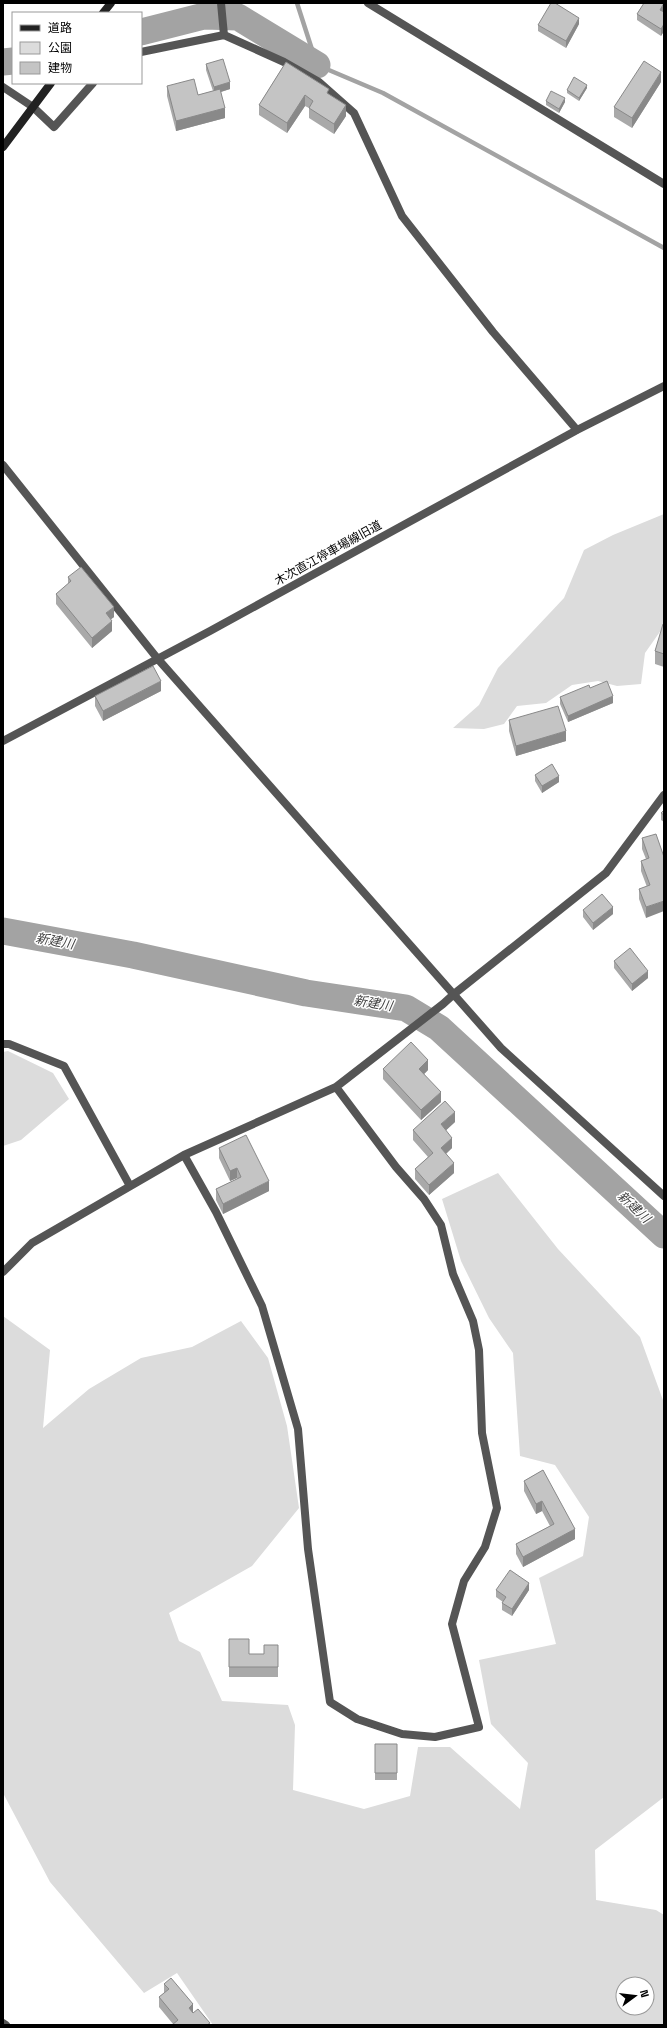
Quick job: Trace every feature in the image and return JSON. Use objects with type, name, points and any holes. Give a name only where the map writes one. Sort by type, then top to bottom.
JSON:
[{"type":"main road","points":[[104,12],[111,3]]},
{"type":"main road","points":[[3,147],[50,84]]},
{"type":"street","points":[[221,3],[224,35]]},
{"type":"street","points":[[368,3],[664,184]]},
{"type":"street","points":[[142,52],[224,35],[284,62],[319,82],[354,114],[402,216],[493,332],[578,430]]},
{"type":"street","points":[[3,87],[33,107],[54,127],[92,84]]},
{"type":"street","name":"木次直江停車場線旧道","points":[[3,741],[210,631],[578,430],[664,386]]},
{"type":"street","points":[[3,465],[157,658],[501,1048],[664,1196]]},
{"type":"street","points":[[3,1272],[32,1243],[184,1155],[336,1087],[443,1004],[606,873],[664,794]]},
{"type":"street","points":[[3,1044],[9,1044],[64,1066],[130,1186]]},
{"type":"street","points":[[184,1155],[216,1212],[262,1306],[298,1429],[304,1483],[308,1549],[330,1702],[357,1719],[402,1734],[435,1737],[479,1727],[452,1624],[464,1581],[485,1547],[496,1508],[482,1433],[479,1350],[473,1321],[453,1274],[441,1225],[424,1200],[396,1167],[336,1087]]},
{"type":"green space","points":[[664,514],[664,626],[645,653],[641,684],[617,686],[598,681],[572,685],[546,703],[517,706],[504,724],[484,729],[453,728],[479,705],[498,668],[564,598],[584,550],[613,535]]},
{"type":"green space","points":[[8,1051],[53,1073],[69,1099],[21,1140],[3,1146],[3,1052]]},
{"type":"green space","points":[[498,1173],[558,1249],[640,1337],[664,1403],[664,1797],[595,1850],[596,1900],[656,1910],[664,1915],[664,2025],[213,2025],[177,1973],[144,1993],[50,1882],[3,1793],[3,1316],[50,1350],[43,1428],[89,1389],[141,1358],[192,1347],[241,1321],[268,1358],[287,1426],[299,1508],[252,1566],[169,1613],[179,1641],[200,1652],[222,1701],[288,1705],[295,1725],[293,1790],[364,1809],[410,1796],[418,1747],[450,1747],[520,1809],[528,1763],[491,1724],[479,1660],[556,1644],[539,1578],[583,1556],[589,1517],[555,1465],[520,1456],[513,1353],[489,1318],[461,1261],[442,1199]]},
{"type":"building","points":[[551,3],[555,3],[579,18],[566,41],[538,25]]},
{"type":"building","points":[[644,3],[664,3],[660,10],[664,12],[664,24],[661,29],[637,14]]},
{"type":"building","points":[[223,59],[230,82],[214,87],[206,64]]},
{"type":"building","points":[[644,61],[661,72],[632,118],[614,107]]},
{"type":"building","points":[[286,62],[329,89],[327,93],[346,105],[334,124],[309,108],[313,101],[305,95],[287,123],[259,105]]},
{"type":"building","points":[[574,77],[587,85],[579,98],[567,90]]},
{"type":"building","points":[[194,79],[198,95],[220,89],[225,108],[176,121],[167,86]]},
{"type":"building","points":[[551,91],[565,98],[559,109],[546,101]]},
{"type":"building","points":[[81,567],[114,607],[106,613],[112,621],[92,638],[56,594],[71,581],[68,577]]},
{"type":"building","points":[[664,624],[664,654],[655,651]]},
{"type":"building","points":[[153,666],[161,681],[103,711],[95,696]]},
{"type":"building","points":[[607,681],[613,696],[568,716],[560,697],[589,685],[590,688]]},
{"type":"building","points":[[558,706],[566,731],[516,746],[509,720]]},
{"type":"building","points":[[552,764],[559,776],[542,786],[535,775]]},
{"type":"building","points":[[656,834],[664,857],[664,901],[646,907],[639,889],[650,885],[641,861],[649,858],[642,838]]},
{"type":"building","points":[[602,894],[613,907],[593,923],[583,910]]},
{"type":"building","points":[[630,948],[648,971],[632,984],[614,961]]},
{"type":"building","points":[[411,1042],[428,1060],[419,1069],[441,1092],[421,1110],[383,1069]]},
{"type":"building","points":[[445,1101],[455,1112],[441,1124],[452,1138],[441,1148],[454,1163],[429,1185],[415,1169],[433,1153],[413,1130]]},
{"type":"building","points":[[246,1135],[269,1181],[223,1204],[216,1189],[241,1177],[237,1168],[230,1171],[219,1148]]},
{"type":"building","points":[[543,1470],[575,1529],[523,1557],[516,1544],[554,1524],[542,1501],[536,1504],[524,1481]]},
{"type":"building","points":[[510,1570],[529,1583],[512,1609],[502,1603],[506,1597],[496,1590]]},
{"type":"building","points":[[229,1639],[249,1639],[249,1654],[264,1654],[264,1645],[278,1645],[278,1667],[229,1667]]},
{"type":"building","points":[[375,1744],[397,1744],[397,1773],[375,1773]]},
{"type":"building","points":[[171,1978],[193,2004],[189,2008],[193,2013],[198,2009],[210,2023],[207,2025],[172,2025],[178,2020],[159,1997],[169,1989],[164,1984]]},
{"type":"waterway","points":[[297,3],[317,65],[383,93],[664,248]]},
{"type":"waterway","points":[[142,32],[204,16],[238,17],[317,65]]},
{"type":"waterway","points":[[3,62],[12,61]]},
{"type":"waterway","name":"新建川","points":[[3,931],[133,955],[306,993],[406,1008],[439,1028],[664,1235]]}]
